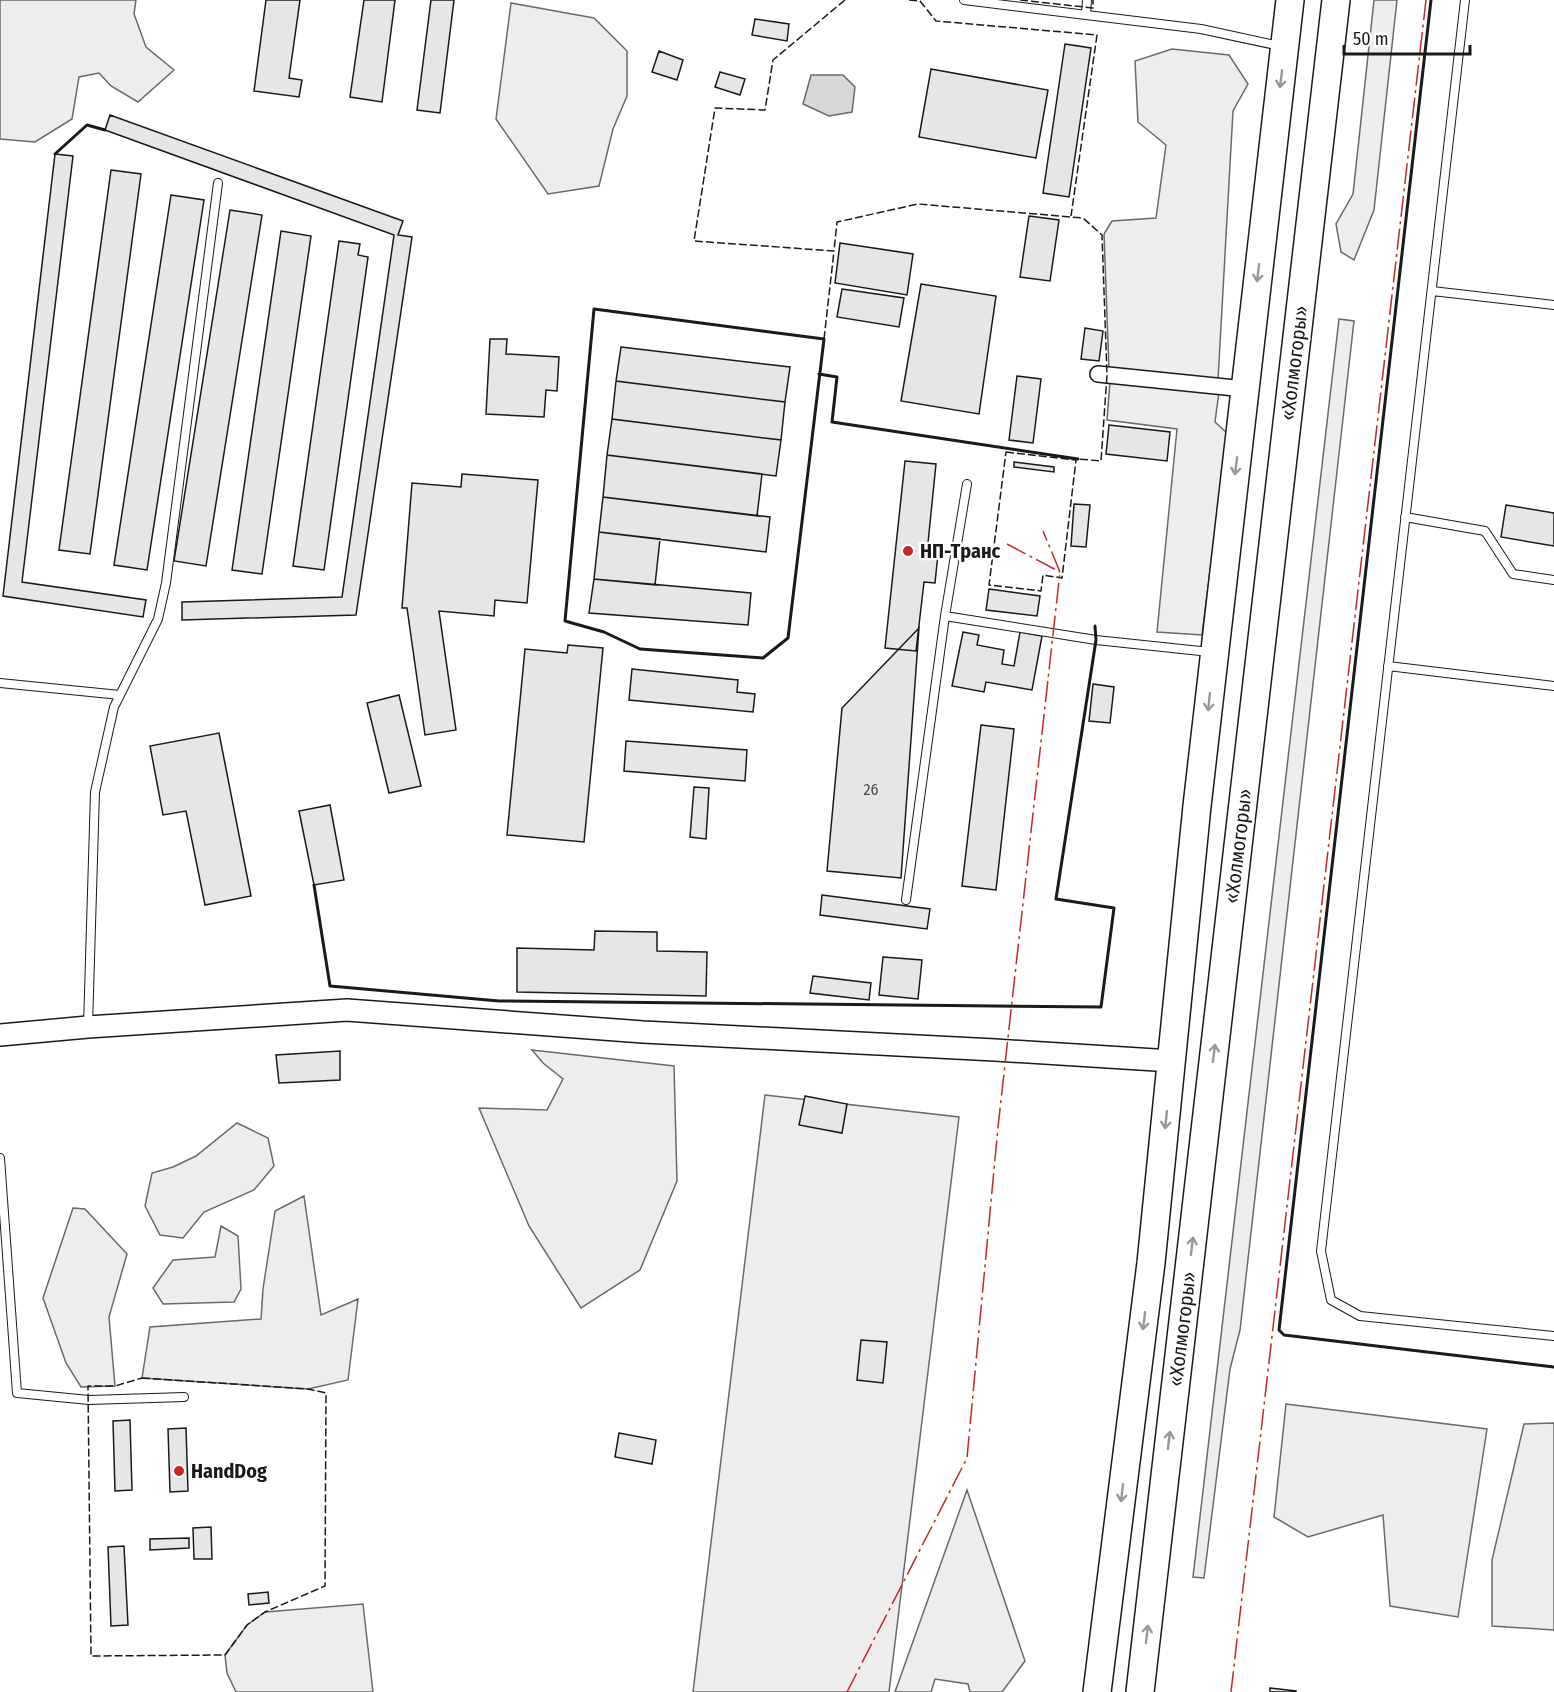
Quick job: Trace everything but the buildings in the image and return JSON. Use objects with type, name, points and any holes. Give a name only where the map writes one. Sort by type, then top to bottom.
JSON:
[{"type":"highway","name":"«Холмогоры»","points":[[1097,1692],[1150,1274],[1197,806],[1290,0]]},
{"type":"highway","name":"«Холмогоры»","points":[[1140,1692],[1336,0]]},
{"type":"street","points":[[1098,374],[1245,389]]},
{"type":"street","points":[[0,1035],[347,1010],[643,1032],[1172,1061]]},
{"type":"lane","points":[[964,0],[1201,29],[1284,47]]},
{"type":"lane","points":[[1086,14],[1087,0]]},
{"type":"lane","points":[[1465,0],[1321,1251],[1331,1300],[1360,1316],[1554,1336]]},
{"type":"lane","points":[[88,1027],[95,792],[114,707],[158,619],[166,583],[218,183]]},
{"type":"lane","points":[[1432,291],[1554,305]]},
{"type":"lane","points":[[906,900],[945,616],[967,484]]},
{"type":"lane","points":[[1405,518],[1485,531],[1513,574],[1554,580]]},
{"type":"lane","points":[[945,616],[1096,640],[1215,653]]},
{"type":"lane","points":[[1388,666],[1554,686]]},
{"type":"lane","points":[[0,683],[120,695]]},
{"type":"lane","points":[[0,1158],[17,1393],[89,1400],[184,1397]]},
{"type":"shaded area","points":[[0,0],[136,0],[134,14],[146,47],[174,70],[138,102],[111,86],[99,73],[79,77],[72,119],[35,142],[0,139]]},
{"type":"shaded area","points":[[1374,0],[1397,0],[1374,210],[1354,260],[1341,252],[1336,224],[1353,194]]},
{"type":"shaded area","points":[[511,3],[594,18],[627,51],[627,96],[613,129],[599,186],[548,194],[496,119]]},
{"type":"shaded area","points":[[1172,49],[1229,55],[1248,84],[1233,111],[1218,380],[1109,370],[1104,234],[1112,221],[1156,218],[1166,145],[1138,122],[1135,61]]},
{"type":"shaded area","points":[[811,75],[843,75],[855,87],[852,112],[829,116],[803,104]]},
{"type":"shaded area","points":[[1339,319],[1354,321],[1240,1330],[1230,1369],[1204,1578],[1193,1577]]},
{"type":"shaded area","points":[[1110,381],[1219,392],[1215,422],[1227,433],[1202,635],[1157,632],[1177,429],[1107,420]]},
{"type":"shaded area","points":[[532,1050],[674,1066],[677,1181],[640,1270],[581,1308],[529,1226],[479,1108],[547,1110],[563,1079],[543,1063]]},
{"type":"shaded area","points":[[765,1095],[959,1117],[889,1692],[693,1692]]},
{"type":"shaded area","points":[[237,1123],[268,1138],[274,1166],[254,1190],[204,1212],[183,1238],[160,1235],[145,1206],[152,1173],[173,1167],[196,1156]]},
{"type":"shaded area","points":[[304,1196],[321,1315],[358,1299],[348,1380],[308,1389],[142,1378],[150,1327],[261,1319],[263,1289],[275,1211]]},
{"type":"shaded area","points":[[73,1208],[85,1209],[127,1254],[109,1317],[115,1386],[81,1387],[66,1363],[43,1298]]},
{"type":"shaded area","points":[[221,1226],[238,1236],[241,1289],[234,1302],[163,1304],[153,1288],[173,1260],[215,1257]]},
{"type":"shaded area","points":[[1286,1404],[1487,1429],[1458,1617],[1390,1606],[1383,1515],[1308,1537],[1274,1517]]},
{"type":"shaded area","points":[[1554,1423],[1554,1630],[1492,1626],[1492,1560],[1524,1424]]},
{"type":"shaded area","points":[[967,1490],[1025,1661],[1002,1692],[970,1692],[968,1684],[935,1679],[931,1692],[895,1692]]},
{"type":"shaded area","points":[[363,1604],[373,1692],[236,1692],[227,1673],[225,1655],[247,1625],[265,1612]]},
{"type":"fence","points":[[845,0],[773,60],[765,110],[715,108],[694,241],[834,251],[837,222],[918,204],[1083,218],[1102,235],[1107,375],[1101,461],[1078,459]]},
{"type":"fence","points":[[909,0],[920,1],[936,21],[1097,35],[1071,216]]},
{"type":"fence","points":[[1020,0],[1093,8],[1093,0]]},
{"type":"fence","points":[[824,339],[834,251]]},
{"type":"fence","points":[[1006,452],[1076,460],[1062,578],[1043,575],[1041,591],[989,585],[1006,452]]},
{"type":"fence","points":[[142,1378],[308,1389],[326,1393],[325,1586],[265,1612],[247,1625],[225,1655],[91,1656],[88,1386],[115,1386],[142,1378]]},
{"type":"wall","points":[[1431,0],[1279,1330],[1284,1335],[1554,1367]]},
{"type":"wall","points":[[55,154],[87,125],[105,130]]},
{"type":"wall","points":[[594,309],[824,339],[788,638],[763,658],[640,649],[604,632],[565,621],[594,309]]},
{"type":"wall","points":[[819,374],[837,377],[832,422],[1078,459]]},
{"type":"wall","points":[[314,885],[330,986],[499,1001],[1101,1007],[1114,908],[1056,899],[1096,640],[1095,626]]},
{"type":"power","points":[[1231,1692],[1426,0]]},
{"type":"power","points":[[847,1692],[967,1458],[998,1127],[1060,572],[1043,531]]},
{"type":"power","points":[[1007,544],[1060,572]]},
{"type":"place","name":"НП-Транс","points":[[908,551]]},
{"type":"place","name":"HandDog","points":[[179,1471]]}]
